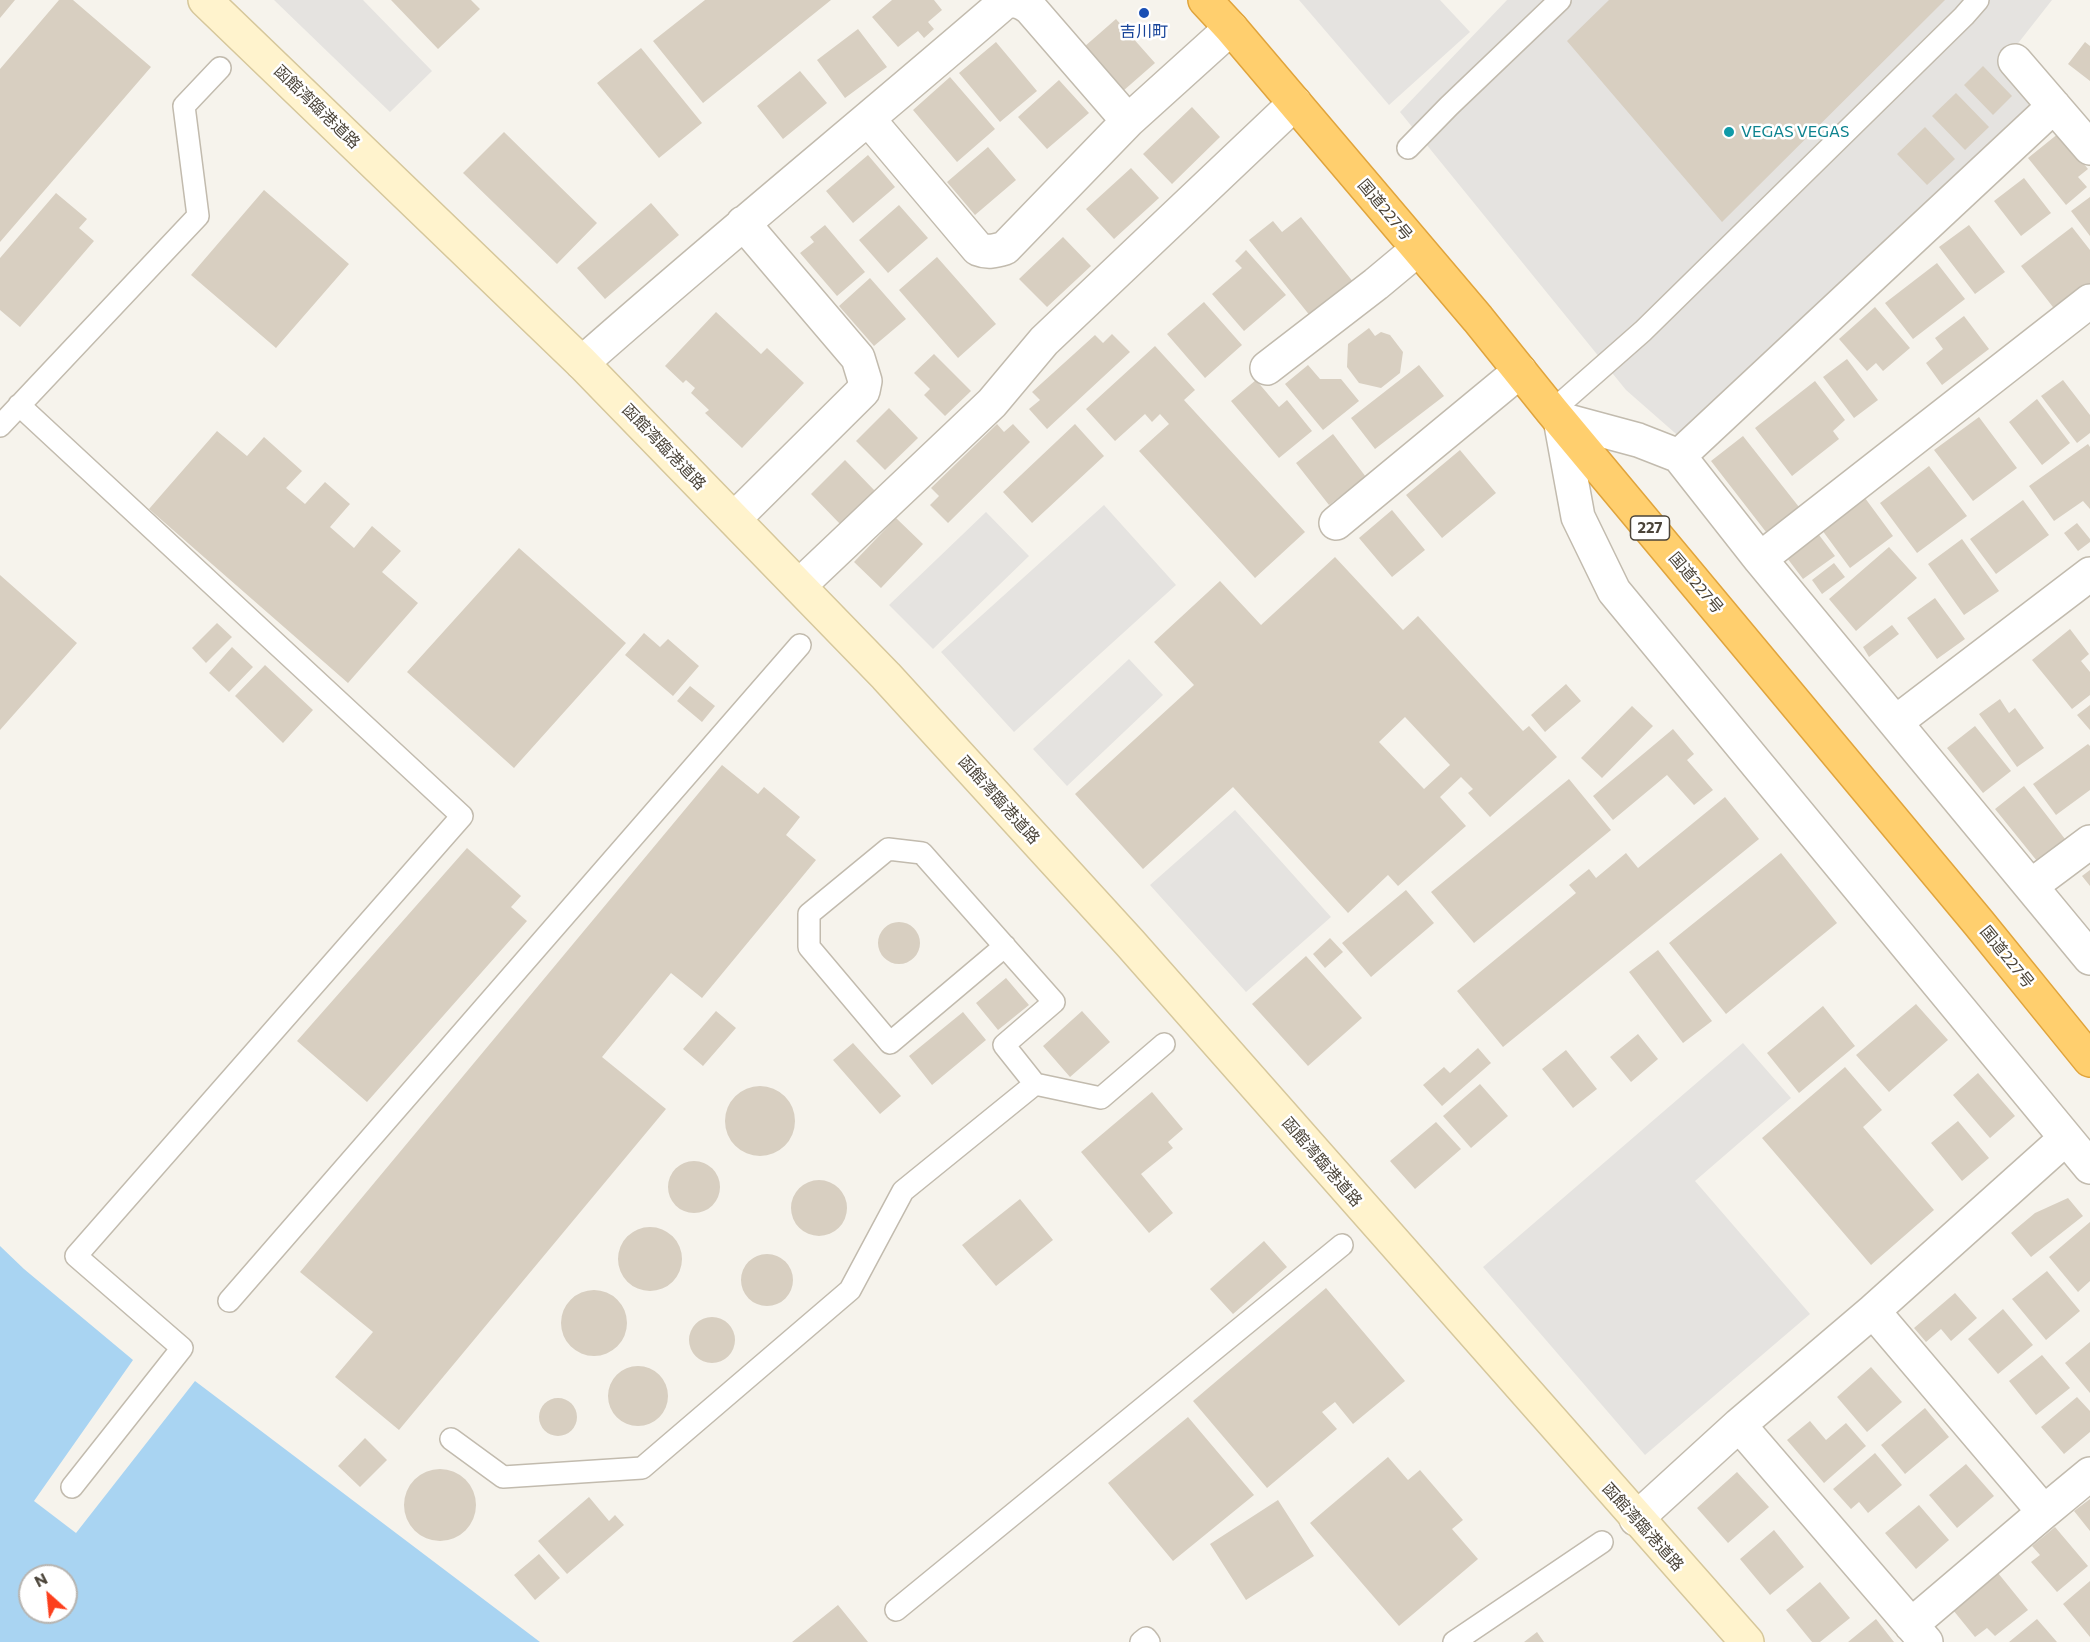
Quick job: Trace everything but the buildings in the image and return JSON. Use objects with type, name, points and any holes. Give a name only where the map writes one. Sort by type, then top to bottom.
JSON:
[{"type":"highway","name":"国道227号","points":[[1205,0],[1419,249],[2090,1060]]},
{"type":"street","name":"函館湾臨港道路","points":[[205,0],[582,363],[894,685],[1122,934],[1636,1519],[1747,1642]]},
{"type":"street","points":[[582,363],[743,223],[869,120],[1005,2],[1014,0],[1030,8],[1128,122]]},
{"type":"street","points":[[869,120],[978,249],[985,252],[1005,248],[1128,122],[1231,28]]},
{"type":"street","points":[[2015,61],[2090,148]]},
{"type":"street","points":[[799,586],[992,403],[1044,341],[1295,103]]},
{"type":"street","points":[[1678,456],[2054,106]]},
{"type":"street","points":[[734,519],[863,391],[865,381],[858,358],[743,223]]},
{"type":"street","points":[[1267,368],[1419,249]]},
{"type":"street","points":[[1760,559],[2090,301]]},
{"type":"street","points":[[1336,523],[1520,371]]},
{"type":"street","points":[[2090,958],[1760,559],[1678,456],[1638,440],[1556,415],[1578,517],[1614,591],[2090,1167]]},
{"type":"street","points":[[1896,722],[2090,574]]},
{"type":"street","points":[[2031,886],[2090,842]]},
{"type":"street","points":[[1636,1519],[1739,1425],[1873,1311],[2066,1138]]},
{"type":"street","points":[[1873,1311],[2044,1512]]},
{"type":"street","points":[[1739,1425],[1919,1634],[2044,1512],[2090,1474]]},
{"type":"lane","points":[[1408,148],[1560,0]]},
{"type":"lane","points":[[1556,415],[1956,25],[1978,0]]},
{"type":"lane","points":[[0,426],[198,216],[184,106],[220,68]]},
{"type":"lane","points":[[20,405],[462,816],[76,1256],[182,1348],[72,1487]]},
{"type":"lane","points":[[229,1301],[800,645]]},
{"type":"lane","points":[[1005,946],[890,1043],[809,947],[809,914],[888,849],[922,853],[1005,946],[1053,1002],[1004,1045],[1035,1084],[1101,1098],[1164,1044]]},
{"type":"lane","points":[[451,1439],[503,1477],[642,1468],[850,1290],[903,1191],[1035,1084]]},
{"type":"lane","points":[[896,1610],[1342,1245]]},
{"type":"lane","points":[[1454,1642],[1602,1542]]},
{"type":"lane","points":[[1141,1642],[1146,1638],[1149,1642]]},
{"type":"shaded area","points":[[274,0],[363,0],[432,71],[390,112]]},
{"type":"shaded area","points":[[1299,0],[1440,0],[1470,32],[1389,105]]},
{"type":"shaded area","points":[[1507,0],[2052,0],[2001,65],[2036,106],[1683,440],[1626,390],[1400,112]]},
{"type":"shaded area","points":[[1104,505],[1176,585],[1014,732],[941,652]]},
{"type":"shaded area","points":[[986,512],[1029,556],[933,649],[889,605]]},
{"type":"shaded area","points":[[1129,659],[1163,695],[1067,786],[1033,749]]},
{"type":"shaded area","points":[[1235,810],[1331,917],[1246,992],[1150,885]]},
{"type":"shaded area","points":[[1743,1043],[1791,1098],[1695,1181],[1810,1314],[1645,1455],[1483,1267]]},
{"type":"water","points":[[0,1246],[24,1269],[133,1360],[34,1501],[76,1533],[195,1381],[540,1642],[0,1642]]},
{"type":"place","name":"吉川町","points":[[1144,13]]},
{"type":"place","name":"VEGAS VEGAS","points":[[1729,132]]}]
